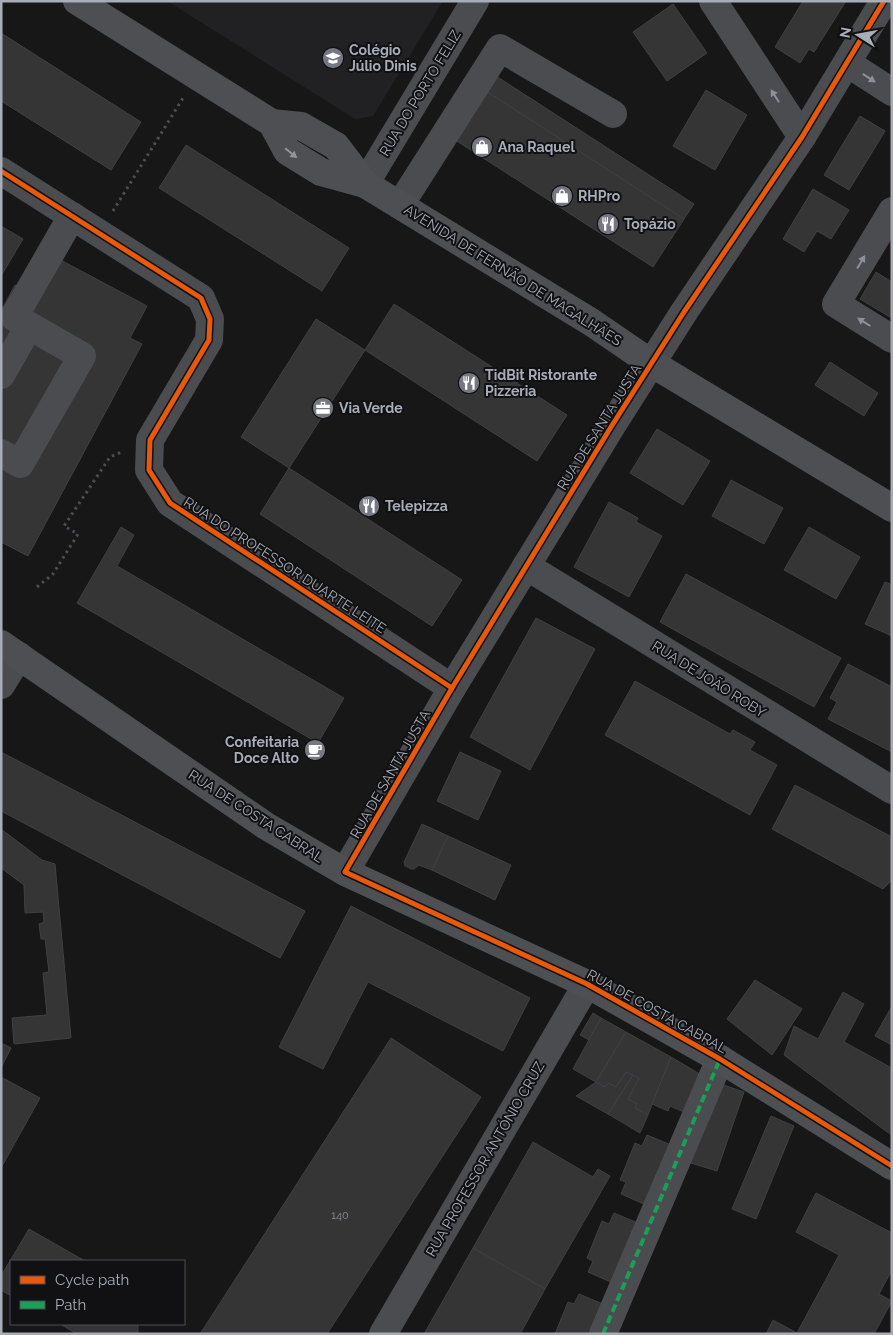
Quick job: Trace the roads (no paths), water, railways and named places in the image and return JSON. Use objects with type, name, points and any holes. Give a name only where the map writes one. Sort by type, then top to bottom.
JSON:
[{"type":"main road","name":"AVENIDA DE FERNÃO DE MAGALHÃES","points":[[77,1],[272,123],[287,151],[321,172],[365,184],[592,322],[651,363],[892,508]]},
{"type":"main road","name":"RUA DE COSTA CABRAL","points":[[10,650],[266,826],[345,872],[587,984],[720,1059],[891,1165]]},
{"type":"street","name":"RUA DO PORTO FELIZ","points":[[365,184],[475,1]]},
{"type":"street","points":[[713,1],[802,137]]},
{"type":"street","name":"RUA DE SANTA JUSTA","points":[[345,872],[452,688],[611,426],[802,137],[884,1]]},
{"type":"street","points":[[400,205],[500,48],[613,114]]},
{"type":"street","points":[[847,63],[892,92]]},
{"type":"street","name":"RUA DO PROFESSOR DUARTE LEITE","points":[[1,171],[201,298],[210,319],[209,340],[150,440],[149,470],[170,503],[452,688]]},
{"type":"street","points":[[892,211],[836,304],[892,339]]},
{"type":"street","points":[[1,453],[20,464],[82,356],[14,317],[72,216]]},
{"type":"street","points":[[1,375],[30,326]]},
{"type":"street","name":"RUA DE JOÃO ROBY","points":[[526,566],[892,790]]},
{"type":"street","points":[[1,685],[10,650]]},
{"type":"street","name":"RUA PROFESSOR ANTÓNIO CRUZ","points":[[383,1334],[587,984]]},
{"type":"street","points":[[602,1334],[720,1059]]},
{"type":"place","name":"Colégio Júlio Dinis","points":[[333,58]]},
{"type":"place","name":"Ana Raquel","points":[[482,147]]},
{"type":"place","name":"RHPro","points":[[562,196]]},
{"type":"place","name":"Topázio","points":[[608,224]]},
{"type":"place","name":"TidBit Ristorante Pizzeria","points":[[469,383]]},
{"type":"place","name":"Via Verde","points":[[323,408]]},
{"type":"place","name":"Telepizza","points":[[369,506]]},
{"type":"place","name":"Confeitaria Doce Alto","points":[[315,750]]}]
